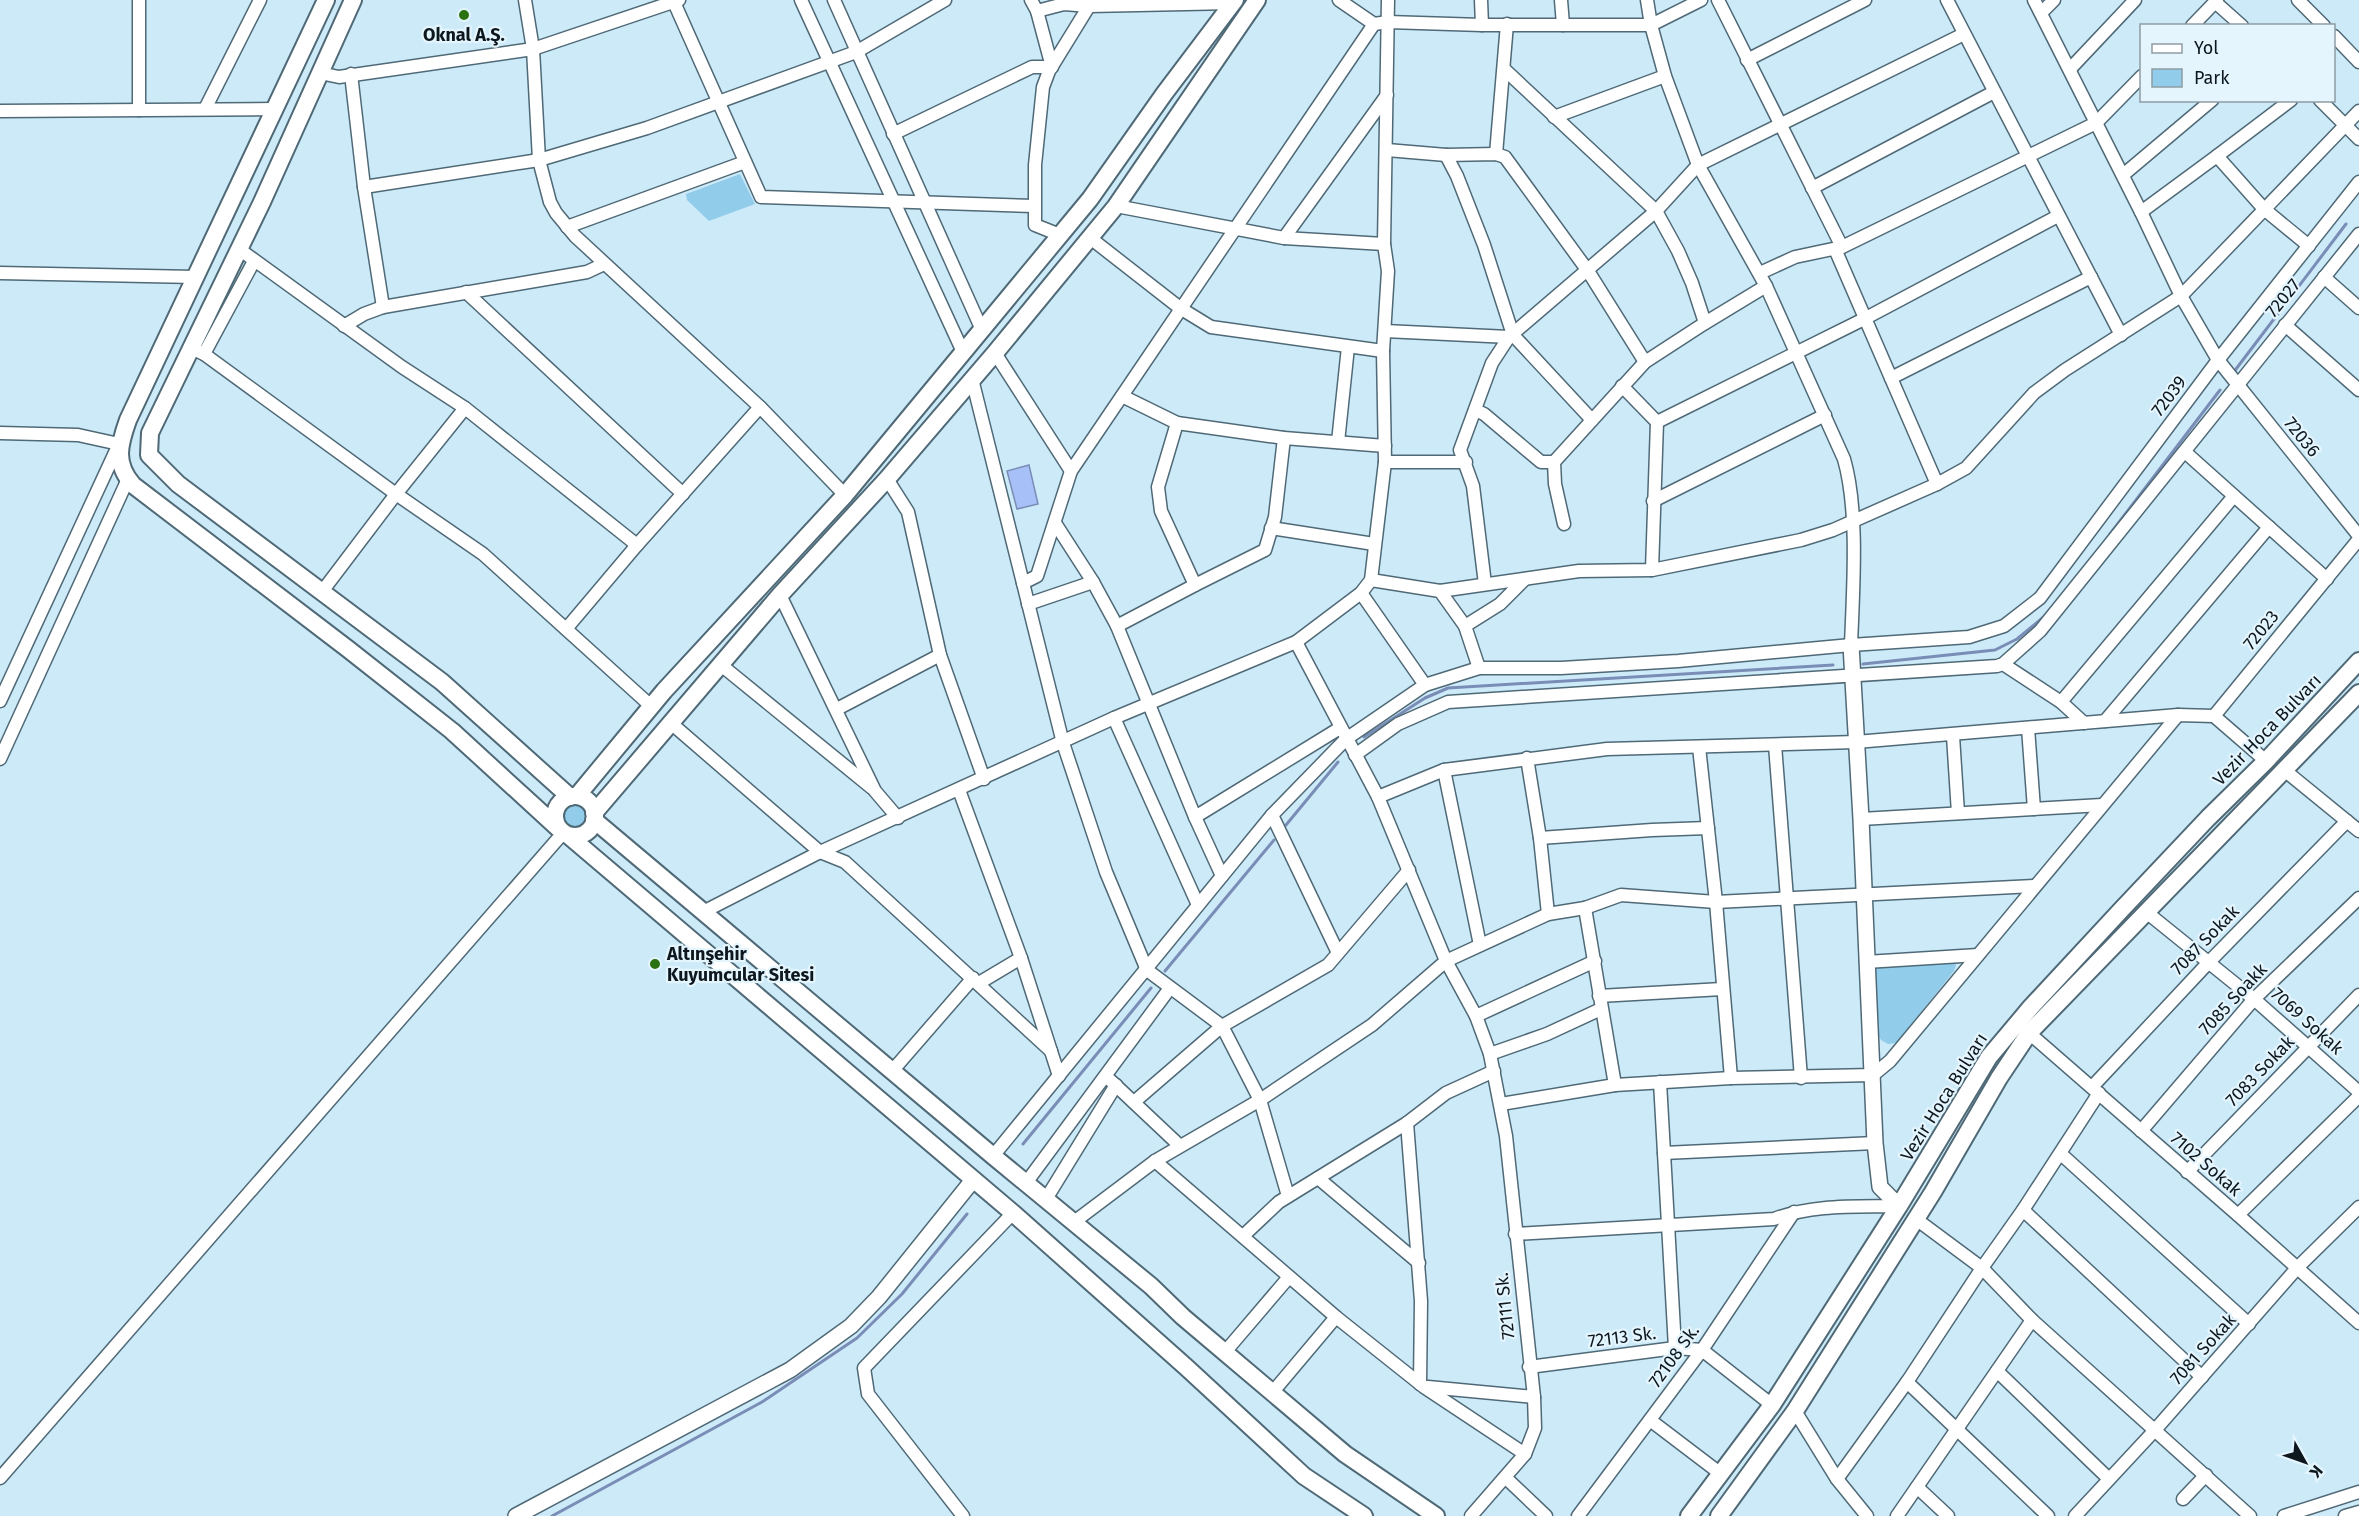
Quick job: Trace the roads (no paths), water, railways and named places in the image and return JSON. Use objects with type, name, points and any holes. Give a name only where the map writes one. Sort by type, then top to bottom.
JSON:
[{"type":"main road","points":[[326,0],[128,420],[119,444],[119,454],[128,479],[452,731],[563,832],[1012,1213],[1186,1367],[1304,1476],[1364,1516]]},
{"type":"main road","points":[[353,0],[239,249],[197,351],[150,433],[149,455],[177,484],[442,682],[556,784],[573,797],[588,802],[594,817],[614,836],[1074,1222],[1272,1393],[1345,1454],[1436,1516]]},
{"type":"main road","points":[[1234,1],[1164,94],[1090,199],[845,495],[651,706],[590,780],[573,797],[564,799],[556,809],[554,816],[563,832],[576,836],[588,831],[594,817],[608,798],[780,595],[887,479],[995,353],[1116,206],[1257,0]]},
{"type":"main road","name":"Vezir Hoca Bulvarı","points":[[1689,1516],[1772,1406],[1899,1206],[1989,1057],[2031,1007],[2130,901],[2359,661]]},
{"type":"main road","name":"Vezir Hoca Bulvarı","points":[[1719,1516],[1795,1411],[1916,1219],[1999,1078],[2028,1034],[2359,693]]},
{"type":"main road","points":[[556,784],[579,787],[590,780]]},
{"type":"main road","points":[[608,798],[604,814],[605,823],[614,836]]},
{"type":"street","points":[[139,0],[139,110]]},
{"type":"street","points":[[205,109],[260,0]]},
{"type":"street","points":[[525,0],[533,49],[539,160],[550,202],[556,213],[604,264],[760,407],[845,495]]},
{"type":"street","points":[[801,0],[963,352]]},
{"type":"street","points":[[834,0],[982,330]]},
{"type":"street","points":[[364,187],[539,160],[647,128],[856,52],[945,0]]},
{"type":"street","points":[[1339,0],[1374,24],[1388,22],[1482,25],[1651,25],[1701,0]]},
{"type":"street","points":[[705,911],[820,852],[1064,743],[1114,718],[1296,642],[1361,593],[1371,580],[1385,462],[1383,351],[1388,271],[1384,244],[1388,0]]},
{"type":"street","points":[[1482,0],[1482,25]]},
{"type":"street","points":[[1561,0],[1563,25]]},
{"type":"street","points":[[1647,0],[1651,25],[1665,76],[1698,165],[1760,273],[1825,415],[1847,470],[1852,521],[1852,676],[1861,819],[1875,1143],[1880,1187],[1899,1206]]},
{"type":"street","points":[[1718,0],[1812,188],[1838,248],[1864,319],[1937,484]]},
{"type":"street","points":[[1747,60],[1865,0]]},
{"type":"street","points":[[1947,0],[2121,334]]},
{"type":"street","name":"72036","points":[[2034,0],[2123,175],[2181,296],[2218,360],[2359,537]]},
{"type":"street","points":[[2041,13],[2054,0]]},
{"type":"street","points":[[2070,69],[2134,0]]},
{"type":"street","points":[[2298,0],[2322,24]]},
{"type":"street","points":[[320,73],[333,77],[533,49],[675,1],[761,197],[1034,206]]},
{"type":"street","points":[[1052,68],[1034,6],[1234,1]]},
{"type":"street","points":[[2194,24],[2216,1],[2240,24]]},
{"type":"street","points":[[1060,235],[1035,225],[1034,206],[1043,87],[1089,6]]},
{"type":"street","points":[[1023,583],[1037,576],[1071,471],[1374,24]]},
{"type":"street","points":[[1496,154],[1507,24]]},
{"type":"street","points":[[1485,584],[1473,486],[1460,450],[1492,363],[1511,336],[1656,211],[1698,165],[1964,34]]},
{"type":"street","points":[[2335,37],[2359,62]]},
{"type":"street","points":[[893,134],[1032,67],[1052,68]]},
{"type":"street","points":[[1504,69],[1656,211],[1692,283],[1705,323]]},
{"type":"street","points":[[351,74],[364,187],[384,307]]},
{"type":"street","points":[[1554,117],[1665,76]]},
{"type":"street","points":[[1760,273],[1795,257],[1838,248],[2096,123],[2140,78]]},
{"type":"street","points":[[1812,188],[1994,92]]},
{"type":"street","points":[[1284,238],[1388,95]]},
{"type":"street","points":[[2123,175],[2210,102]]},
{"type":"street","points":[[2141,212],[2287,102]]},
{"type":"street","points":[[2322,102],[2359,139]]},
{"type":"street","points":[[0,111],[275,109]]},
{"type":"street","points":[[1371,580],[1440,591],[1579,571],[1652,570],[1694,563],[1801,540],[1852,521],[1937,484],[1966,468],[2034,393],[2065,370],[2181,296],[2359,111]]},
{"type":"street","points":[[1387,150],[1446,154],[1496,154],[1505,157],[1588,271],[1646,363]]},
{"type":"street","points":[[1446,154],[1484,245],[1511,336],[1592,420]]},
{"type":"street","points":[[2217,156],[2264,209],[2309,246]]},
{"type":"street","points":[[567,227],[745,162]]},
{"type":"street","name":"72039","points":[[1851,645],[1969,637],[2004,626],[2040,597],[2218,360],[2359,182]]},
{"type":"street","points":[[1116,206],[1284,238],[1384,244]]},
{"type":"street","points":[[1657,422],[1864,319],[2058,216]]},
{"type":"street","name":"72027","points":[[2003,664],[2040,631],[2359,234]]},
{"type":"street","points":[[1089,237],[1180,308],[1211,327],[1383,351]]},
{"type":"street","points":[[239,249],[402,367],[465,408],[637,545]]},
{"type":"street","points":[[254,261],[197,351],[483,554],[651,706]]},
{"type":"street","points":[[345,326],[364,314],[384,307],[587,272],[604,264]]},
{"type":"street","points":[[0,273],[195,277]]},
{"type":"street","points":[[1892,378],[2091,277]]},
{"type":"street","points":[[2324,277],[2359,308]]},
{"type":"street","points":[[1564,524],[1555,484],[1554,462],[1622,386],[1646,363],[1705,323],[1766,286]]},
{"type":"street","points":[[466,292],[682,494]]},
{"type":"street","points":[[2285,325],[2357,385]]},
{"type":"street","points":[[1385,331],[1511,336]]},
{"type":"street","points":[[1338,442],[1348,347]]},
{"type":"street","points":[[995,353],[1071,471]]},
{"type":"street","points":[[972,379],[1064,743],[1106,872],[1147,970],[1222,1026],[1260,1100],[1288,1196]]},
{"type":"street","points":[[1622,386],[1657,422],[1652,570]]},
{"type":"street","points":[[1122,396],[1177,423],[1284,438],[1385,446]]},
{"type":"street","points":[[566,629],[637,545],[760,407]]},
{"type":"street","points":[[321,593],[465,408]]},
{"type":"street","points":[[1475,410],[1484,414],[1541,462],[1554,462]]},
{"type":"street","points":[[1653,501],[1825,415]]},
{"type":"street","points":[[1177,423],[1158,487],[1161,511],[1195,585]]},
{"type":"street","points":[[0,433],[78,435],[119,444],[0,701]]},
{"type":"street","points":[[1117,626],[1265,550],[1275,517],[1284,438]]},
{"type":"street","points":[[2185,452],[2327,579]]},
{"type":"street","points":[[1385,462],[1466,462]]},
{"type":"street","points":[[0,759],[128,479]]},
{"type":"street","points":[[887,479],[908,512],[940,656],[984,779]]},
{"type":"street","points":[[2061,702],[2234,496]]},
{"type":"street","points":[[1055,523],[1093,582],[1117,626],[1222,876]]},
{"type":"street","points":[[2105,722],[2269,527]]},
{"type":"street","points":[[1271,528],[1374,544]]},
{"type":"street","name":"72023","points":[[2214,716],[2359,537]]},
{"type":"street","points":[[1465,626],[1500,604],[1525,579]]},
{"type":"street","points":[[1028,604],[1093,582]]},
{"type":"street","points":[[1440,591],[1465,626],[1479,668]]},
{"type":"street","points":[[1361,593],[1425,685]]},
{"type":"street","points":[[780,595],[875,791]]},
{"type":"street","name":"72111 Sk.","points":[[1296,642],[1378,797],[1446,961],[1476,1016],[1490,1054],[1501,1104],[1534,1397],[1535,1428],[1525,1454],[1471,1516]]},
{"type":"street","points":[[1196,817],[1425,685],[1479,668],[1561,668],[1678,661],[1851,645]]},
{"type":"street","points":[[837,709],[940,656]]},
{"type":"street","points":[[1355,755],[1398,724],[1448,702],[2003,664],[2061,702],[2084,723]]},
{"type":"street","points":[[721,665],[875,791],[898,818]]},
{"type":"street","points":[[2330,721],[2359,704]]},
{"type":"street","points":[[1501,1104],[1615,1086],[1660,1082],[1873,1075],[1890,1061],[2178,715]]},
{"type":"street","points":[[1378,797],[1444,770],[1606,749],[1856,742],[2178,715],[2214,716],[2266,761]]},
{"type":"street","points":[[1114,718],[1198,905]]},
{"type":"street","points":[[672,724],[820,852],[845,862],[1051,1051]]},
{"type":"street","points":[[2028,728],[2034,809]]},
{"type":"street","points":[[993,1156],[1272,815],[1343,734]]},
{"type":"street","points":[[1953,736],[1958,813]]},
{"type":"street","points":[[1775,745],[1801,1077]]},
{"type":"street","points":[[1699,747],[1716,902],[1731,1078]]},
{"type":"street","points":[[1527,759],[1540,838],[1548,914]]},
{"type":"street","points":[[2283,769],[2359,831]]},
{"type":"street","points":[[1444,770],[1480,945]]},
{"type":"street","points":[[959,790],[1021,958],[1059,1076]]},
{"type":"street","points":[[1861,819],[2102,805]]},
{"type":"street","points":[[1272,815],[1338,953]]},
{"type":"street","name":"7087 Sokak","points":[[1837,1479],[1907,1382],[1982,1268],[2024,1210],[2061,1154],[2095,1090],[2209,962],[2347,821]]},
{"type":"street","points":[[1540,838],[1708,828]]},
{"type":"street","points":[[0,1479],[563,832]]},
{"type":"street","points":[[1134,1102],[1222,1026],[1328,965],[1409,870]]},
{"type":"street","points":[[1074,1222],[1179,1145],[1260,1100],[1372,1025],[1446,961],[1548,914],[1585,908],[1621,895],[1716,902],[2034,886]]},
{"type":"street","name":"7085 Soakk","points":[[2141,1131],[2254,999],[2359,898]]},
{"type":"street","points":[[1585,908],[1615,1086]]},
{"type":"street","name":"7069 Sokak","points":[[2145,911],[2254,999],[2359,1094],[2238,1215]]},
{"type":"street","points":[[1866,962],[1978,955]]},
{"type":"street","points":[[893,1070],[976,980],[1021,958]]},
{"type":"street","points":[[1476,1016],[1595,961]]},
{"type":"street","points":[[1026,1183],[1170,988]]},
{"type":"street","points":[[1599,996],[1722,989]]},
{"type":"street","name":"7083 Sokak","points":[[2187,1172],[2359,995]]},
{"type":"street","points":[[1490,1054],[1547,1034],[1601,1009]]},
{"type":"street","name":"7102 Sokak","points":[[2028,1034],[2095,1090],[2359,1323]]},
{"type":"street","points":[[1243,1236],[1288,1196],[1407,1123],[1446,1093],[1494,1071]]},
{"type":"street","points":[[1105,1076],[1179,1145]]},
{"type":"street","points":[[1660,1082],[1675,1348]]},
{"type":"street","points":[[1046,1199],[1116,1085]]},
{"type":"street","points":[[1407,1123],[1419,1263],[1422,1385]]},
{"type":"street","points":[[1664,1153],[1875,1143]]},
{"type":"street","points":[[2061,1154],[2249,1324]]},
{"type":"street","points":[[1155,1161],[1336,1317],[1422,1385],[1525,1454]]},
{"type":"street","points":[[1318,1178],[1419,1263]]},
{"type":"street","points":[[516,1516],[790,1370],[842,1332],[879,1297],[973,1180]]},
{"type":"street","points":[[1515,1234],[1774,1220],[1794,1212],[1821,1208],[1899,1206]]},
{"type":"street","name":"7081 Sokak","points":[[2075,1516],[2155,1430],[2298,1268],[2359,1207]]},
{"type":"street","points":[[2024,1210],[2202,1377]]},
{"type":"street","name":"72108 Sk.","points":[[1578,1516],[1702,1350],[1794,1212]]},
{"type":"street","points":[[963,1516],[868,1394],[864,1368],[1012,1213]]},
{"type":"street","points":[[1916,1219],[1982,1268],[2032,1320],[2250,1516]]},
{"type":"street","points":[[1225,1352],[1289,1277]]},
{"type":"street","points":[[1272,1393],[1336,1317]]},
{"type":"street","points":[[1897,1516],[1959,1430],[2032,1320]]},
{"type":"street","name":"72113 Sk.","points":[[1529,1367],[1675,1348],[1702,1350]]},
{"type":"street","points":[[1702,1350],[1772,1406]]},
{"type":"street","points":[[1996,1371],[2109,1479]]},
{"type":"street","points":[[1907,1382],[2048,1516]]},
{"type":"street","points":[[1422,1385],[1534,1397]]},
{"type":"street","points":[[1795,1411],[1837,1479],[1867,1516]]},
{"type":"street","points":[[1650,1420],[1721,1474]]},
{"type":"street","points":[[2183,1499],[2206,1475]]},
{"type":"street","points":[[1506,1478],[1546,1516]]},
{"type":"street","points":[[1917,1487],[1948,1516]]},
{"type":"street","points":[[2284,1516],[2359,1492]]},
{"type":"street","points":[[2345,1516],[2359,1512]]},
{"type":"waterway","points":[[2233,373],[2346,224]]},
{"type":"waterway","points":[[2110,534],[2220,390]]},
{"type":"waterway","points":[[1863,664],[1995,650],[2017,639],[2046,615]]},
{"type":"waterway","points":[[1364,737],[1425,698],[1448,688],[1833,665]]},
{"type":"waterway","points":[[1286,825],[1338,762]]},
{"type":"waterway","points":[[1165,971],[1274,840]]},
{"type":"waterway","points":[[1023,1144],[1151,988]]},
{"type":"waterway","points":[[552,1516],[762,1402],[857,1338],[902,1294],[967,1214]]},
{"type":"place","name":"Oknal A.Ş.","points":[[464,15]]},
{"type":"place","name":"Altınşehir Kuyumcular Sitesi","points":[[655,964]]}]
